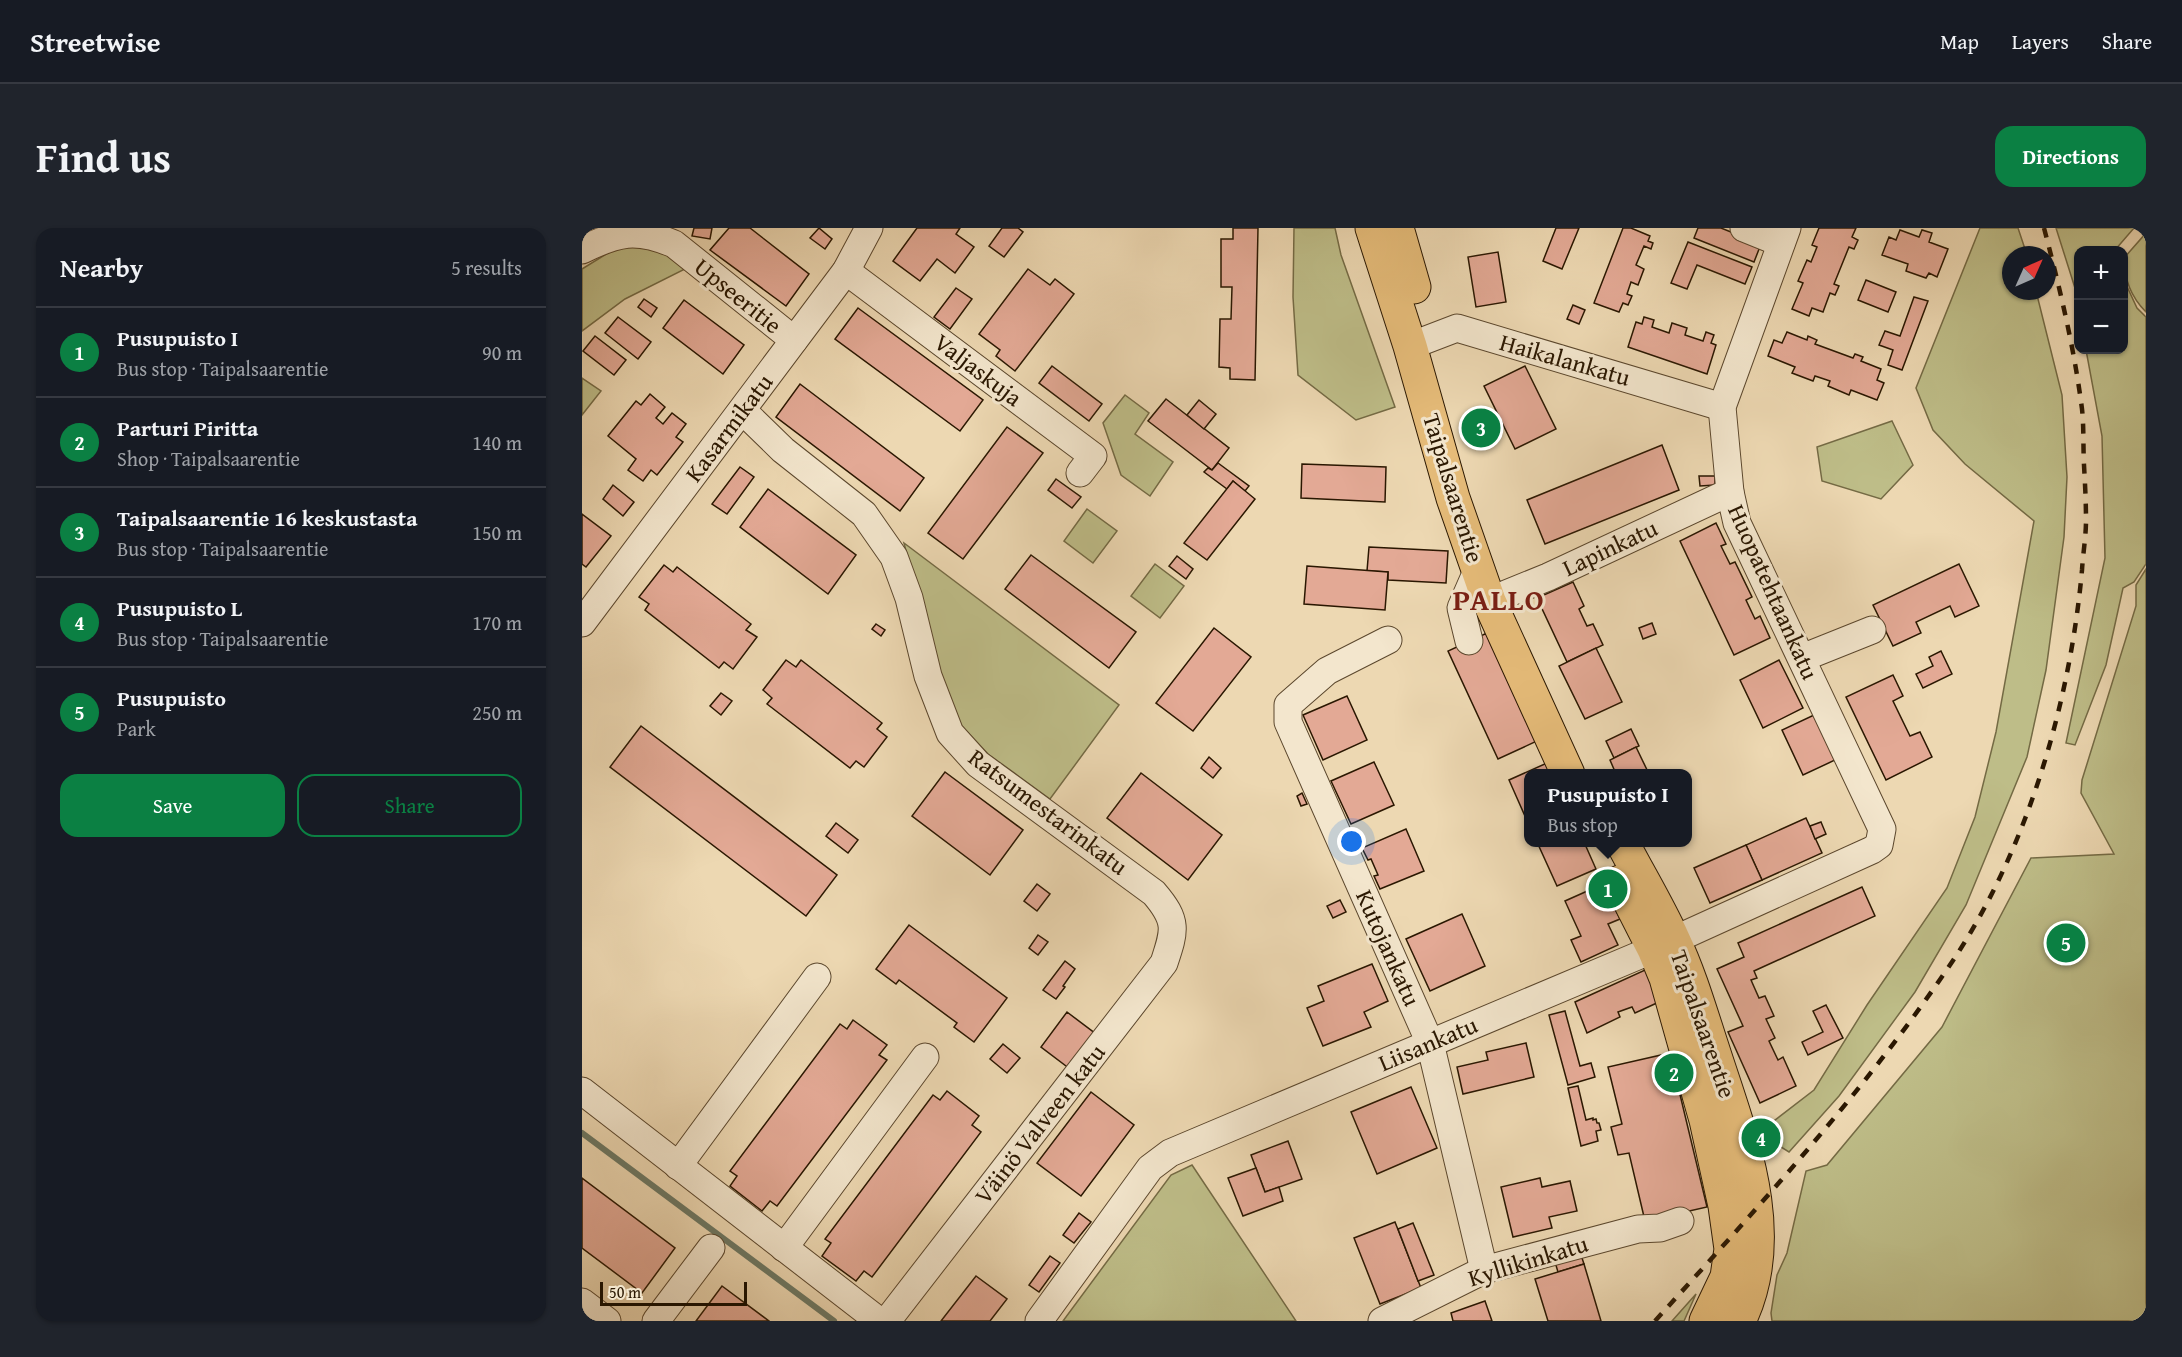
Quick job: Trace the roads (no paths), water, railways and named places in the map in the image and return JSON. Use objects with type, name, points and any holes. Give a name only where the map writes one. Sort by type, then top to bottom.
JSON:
[{"type":"main road","name":"Taipalsaarentie","points":[[1372,228],[1420,342],[1471,489],[1497,598],[1566,769]]},
{"type":"main road","name":"Taipalsaarentie","points":[[1397,228],[1454,498],[1478,569],[1497,598],[1585,769]]},
{"type":"main road","name":"Taipalsaarentie","points":[[1603,847],[1664,944],[1686,969],[1731,1105],[1753,1183],[1758,1234],[1756,1266],[1748,1303],[1716,1320]]},
{"type":"main road","name":"Taipalsaarentie","points":[[1624,847],[1664,944]]},
{"type":"street","name":"Kasarmikatu","points":[[582,623],[846,271],[869,228]]},
{"type":"street","points":[[1744,228],[1784,235]]},
{"type":"street","name":"Upseeritie","points":[[582,250],[624,233],[653,235],[674,244],[794,340]]},
{"type":"street","name":"Huopatehtaankatu","points":[[1784,235],[1722,407],[1730,492],[1737,523],[1882,828],[1879,845]]},
{"type":"street","name":"Valjaskuja","points":[[846,271],[1093,456],[1080,473]]},
{"type":"street","name":"Haikalankatu","points":[[1420,342],[1457,328],[1722,407]]},
{"type":"street","name":"Ratsumestarinkatu","points":[[743,411],[783,450],[864,514],[894,556],[909,598],[928,676],[950,733],[978,764],[1154,893],[1166,906],[1171,918]]},
{"type":"street","name":"Lapinkatu","points":[[1497,598],[1548,577],[1730,492]]},
{"type":"street","points":[[1469,641],[1461,609],[1478,569]]},
{"type":"street","points":[[1802,658],[1872,630]]},
{"type":"street","name":"Kutojankatu","points":[[1388,640],[1327,672],[1288,705],[1288,722],[1430,1043],[1484,1269]]},
{"type":"street","name":"Liisankatu","points":[[1039,1321],[1150,1168],[1170,1153],[1664,944],[1879,845]]},
{"type":"street","name":"Väinö Valveen katu","points":[[887,1321],[1164,963],[1174,934],[1171,918]]},
{"type":"street","points":[[678,1166],[817,977]]},
{"type":"street","points":[[784,1248],[925,1057]]},
{"type":"street","points":[[582,1091],[879,1321]]},
{"type":"street","name":"Kyllikinkatu","points":[[1382,1321],[1484,1269],[1638,1229],[1660,1228],[1680,1221]]},
{"type":"street","points":[[656,1321],[711,1248]]},
{"type":"street","points":[[582,1302],[607,1321]]},
{"type":"waterway","points":[[582,1133],[834,1321]]},
{"type":"railway","points":[[1655,1321],[1734,1234],[1849,1100],[1920,1007],[1954,959],[1980,916],[2004,870],[2024,822],[2056,722],[2067,671],[2076,620],[2086,526],[2082,409],[2066,318],[2044,228]]},
{"type":"place","name":"Taipalsaarentie 16 keskustasta","points":[[1481,428]]},
{"type":"place","name":"Pusupuisto I","points":[[1608,889]]},
{"type":"place","name":"Pusupuisto","points":[[2066,943]]},
{"type":"place","name":"Parturi Piritta","points":[[1674,1073]]},
{"type":"place","name":"Pusupuisto L","points":[[1761,1138]]},
{"type":"district","name":"PALLO","points":[[1499,600]]}]
